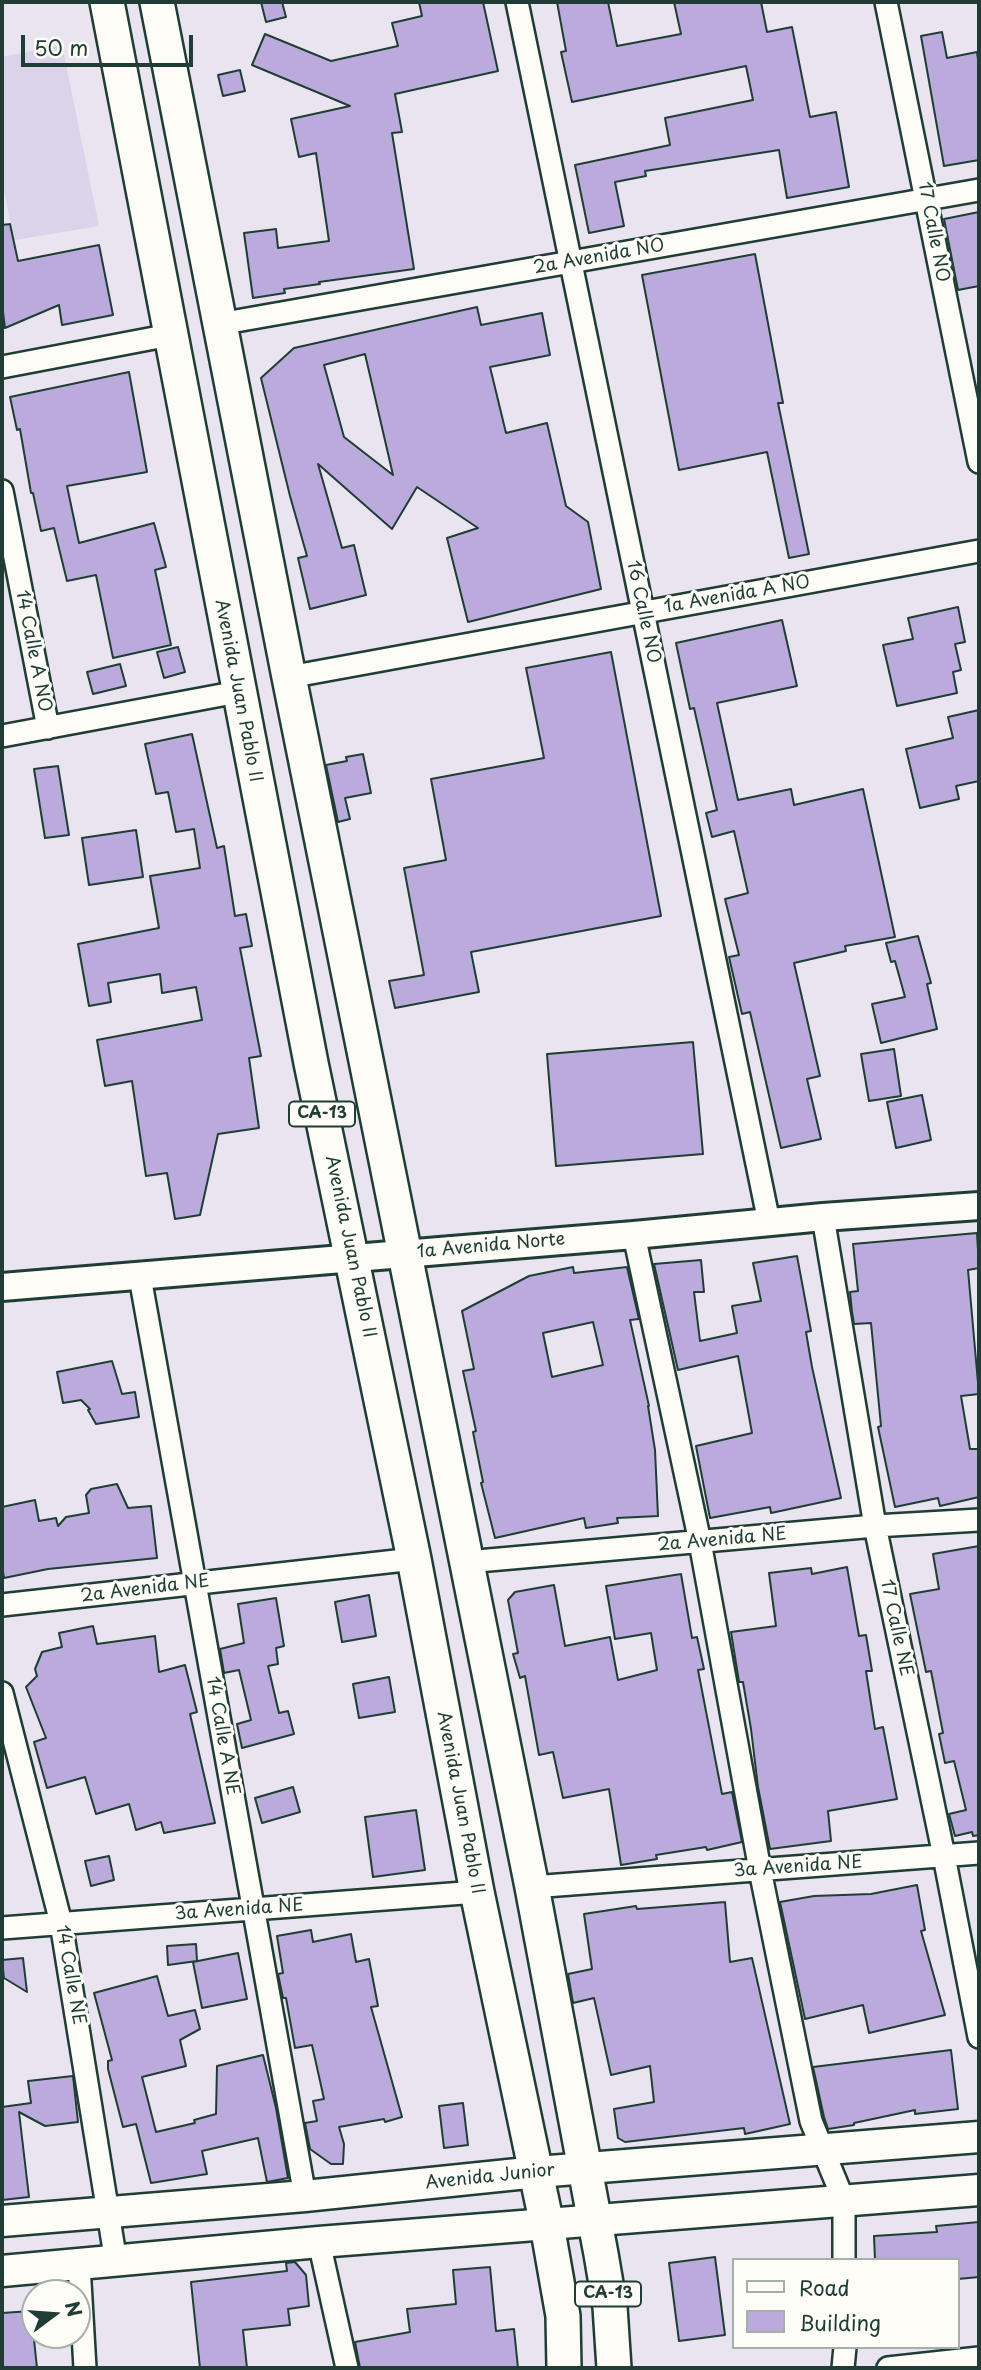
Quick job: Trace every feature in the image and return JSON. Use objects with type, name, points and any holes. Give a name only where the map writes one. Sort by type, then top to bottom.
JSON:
[{"type":"highway","name":"Avenida Juan Pablo II","points":[[107,2],[311,1063],[414,1559],[477,1892],[537,2172],[564,2316],[564,2368]]},
{"type":"highway","name":"CA-13","points":[[157,2],[289,677],[533,1887],[610,2307],[614,2368]]},
{"type":"main road","name":"Avenida Junior","points":[[2,2221],[110,2214],[537,2172],[979,2137]]},
{"type":"main road","points":[[2,2271],[319,2242],[979,2190]]},
{"type":"street","name":"16 Calle NO","points":[[517,2],[769,1222]]},
{"type":"street","name":"17 Calle NO","points":[[886,2],[979,462]]},
{"type":"street","name":"2a Avenida NO","points":[[219,324],[979,190]]},
{"type":"street","points":[[2,368],[170,335]]},
{"type":"street","name":"14 Calle A NO","points":[[2,491],[48,728]]},
{"type":"street","name":"1a Avenida A NO","points":[[289,677],[979,551]]},
{"type":"street","points":[[2,736],[238,692]]},
{"type":"street","name":"1a Avenida Norte","points":[[2,1287],[979,1206]]},
{"type":"street","name":"17 Calle NE","points":[[823,1217],[875,1526],[979,2037]]},
{"type":"street","points":[[634,1235],[700,1542],[760,1870],[811,2121],[844,2201],[844,2258]]},
{"type":"street","name":"14 Calle A NE","points":[[140,1277],[305,2196]]},
{"type":"street","name":"2a Avenida NE","points":[[466,1562],[875,1526],[979,1520]]},
{"type":"street","name":"2a Avenida NE","points":[[2,1605],[414,1559]]},
{"type":"street","name":"14 Calle NE","points":[[2,1693],[61,1923],[116,2262]]},
{"type":"street","name":"3a Avenida NE","points":[[533,1887],[979,1853]]},
{"type":"street","name":"3a Avenida NE","points":[[2,1927],[477,1892]]},
{"type":"street","points":[[319,2242],[347,2368]]},
{"type":"street","points":[[79,2265],[85,2368]]},
{"type":"street","points":[[843,2368],[845,2349]]},
{"type":"street","points":[[888,2368],[979,2358]]},
{"type":"shaded area","points":[[62,45],[99,226],[14,240],[2,181],[2,57]]},
{"type":"building","points":[[261,2],[282,2],[286,17],[266,22]]},
{"type":"building","points":[[419,2],[483,2],[498,71],[395,94],[402,132],[392,133],[414,269],[319,282],[320,284],[284,289],[285,293],[253,298],[244,233],[276,229],[278,248],[329,241],[316,153],[299,157],[291,119],[350,106],[252,65],[265,34],[331,61],[398,46],[392,23],[422,16]]},
{"type":"building","points":[[557,2],[608,2],[617,46],[681,34],[674,2],[761,2],[767,32],[792,27],[810,117],[836,112],[849,187],[787,198],[779,150],[645,171],[646,176],[615,182],[624,226],[589,233],[575,165],[670,145],[665,118],[753,100],[746,66],[572,102],[561,52],[566,51]]},
{"type":"building","points":[[942,32],[947,58],[977,52],[979,66],[979,160],[944,166],[921,36]]},
{"type":"building","points":[[240,70],[245,91],[223,96],[218,75]]},
{"type":"building","points":[[979,212],[979,286],[958,290],[944,219]]},
{"type":"building","points":[[10,224],[18,261],[99,245],[113,315],[62,325],[59,305],[5,328],[2,304],[2,225]]},
{"type":"building","points":[[755,254],[783,403],[778,403],[809,554],[789,558],[767,452],[679,470],[642,275]]},
{"type":"building","points":[[477,307],[481,325],[542,313],[550,355],[490,367],[506,433],[547,423],[566,506],[588,522],[601,589],[468,622],[447,538],[478,528],[417,487],[392,529],[318,464],[342,548],[354,545],[366,595],[310,609],[298,558],[307,556],[261,378],[294,348]],"holes":[[[365,354],[393,475],[344,437],[324,365]]]},
{"type":"building","points":[[129,372],[147,472],[67,486],[79,543],[154,523],[166,567],[155,570],[171,645],[113,658],[96,575],[67,581],[54,528],[41,531],[31,493],[20,429],[17,430],[10,397]]},
{"type":"building","points":[[958,607],[965,642],[955,644],[961,670],[953,672],[957,693],[897,706],[883,645],[913,639],[908,618]]},
{"type":"building","points":[[782,620],[797,686],[717,703],[738,800],[791,789],[794,805],[863,789],[895,937],[845,946],[846,951],[794,963],[820,1076],[807,1079],[821,1139],[781,1148],[750,1012],[742,1014],[729,957],[739,955],[725,899],[748,893],[734,831],[712,837],[706,813],[717,810],[694,708],[690,709],[676,643]]},
{"type":"building","points":[[178,647],[185,672],[164,678],[157,652]]},
{"type":"building","points":[[611,652],[661,916],[471,952],[479,992],[395,1008],[389,981],[424,975],[404,868],[446,860],[431,779],[544,758],[526,668]]},
{"type":"building","points":[[120,664],[126,686],[93,694],[87,672]]},
{"type":"building","points":[[979,710],[979,781],[956,786],[959,799],[920,808],[906,749],[953,738],[948,717]]},
{"type":"building","points":[[192,734],[217,848],[224,846],[235,916],[246,914],[252,946],[240,948],[261,1056],[249,1058],[259,1128],[218,1134],[200,1215],[175,1219],[167,1173],[146,1176],[132,1081],[105,1086],[97,1040],[202,1020],[196,987],[162,993],[160,974],[108,983],[111,1002],[89,1006],[78,944],[159,928],[150,876],[200,868],[194,829],[176,832],[168,792],[156,794],[145,744]]},
{"type":"building","points":[[363,754],[371,793],[345,798],[350,819],[338,822],[326,765],[347,761],[346,757]]},
{"type":"building","points":[[58,766],[69,835],[45,838],[34,769]]},
{"type":"building","points":[[136,830],[143,877],[89,885],[82,838]]},
{"type":"building","points":[[918,936],[931,983],[927,984],[937,1029],[881,1043],[872,1004],[905,997],[895,961],[891,962],[886,943]]},
{"type":"building","points":[[693,1042],[703,1154],[556,1166],[547,1054]]},
{"type":"building","points":[[894,1049],[901,1096],[869,1101],[861,1054]]},
{"type":"building","points":[[922,1095],[931,1140],[896,1148],[887,1102]]},
{"type":"building","points":[[977,1233],[979,1268],[968,1270],[979,1394],[961,1396],[970,1449],[979,1449],[979,1497],[940,1506],[938,1498],[895,1507],[878,1427],[881,1426],[871,1323],[854,1324],[852,1312],[850,1292],[858,1291],[853,1244]]},
{"type":"building","points":[[797,1256],[811,1331],[806,1332],[812,1367],[841,1498],[771,1513],[770,1507],[710,1518],[696,1446],[752,1433],[738,1356],[678,1370],[654,1264],[701,1260],[704,1292],[694,1292],[700,1341],[737,1333],[732,1306],[761,1301],[753,1263]]},
{"type":"building","points":[[573,1267],[574,1273],[627,1267],[639,1319],[630,1320],[649,1406],[655,1450],[658,1516],[617,1518],[618,1523],[586,1528],[584,1518],[495,1538],[481,1483],[483,1482],[473,1432],[476,1431],[463,1371],[474,1369],[462,1311],[529,1276]],"holes":[[[593,1322],[603,1365],[552,1377],[543,1333]]]},
{"type":"building","points":[[112,1361],[122,1394],[135,1392],[139,1417],[96,1424],[88,1410],[90,1409],[81,1400],[63,1403],[57,1372]]},
{"type":"building","points":[[117,1484],[128,1508],[151,1506],[157,1558],[48,1569],[4,1578],[2,1507],[35,1500],[39,1521],[56,1518],[58,1526],[66,1517],[89,1513],[86,1495],[91,1489]]},
{"type":"building","points":[[979,1546],[979,1835],[973,1836],[972,1832],[955,1836],[949,1814],[966,1810],[954,1761],[945,1763],[939,1734],[943,1733],[931,1671],[926,1672],[910,1594],[939,1589],[933,1554]]},
{"type":"building","points":[[847,1567],[859,1636],[866,1635],[872,1671],[866,1671],[875,1729],[883,1727],[897,1799],[828,1811],[831,1841],[770,1849],[743,1682],[739,1682],[731,1632],[776,1626],[769,1573],[811,1568],[812,1574]]},
{"type":"building","points":[[681,1574],[692,1638],[697,1637],[704,1669],[698,1670],[722,1794],[732,1792],[742,1842],[707,1850],[706,1847],[656,1855],[657,1859],[621,1865],[609,1789],[563,1798],[553,1752],[539,1755],[525,1676],[520,1678],[513,1654],[518,1653],[508,1600],[515,1592],[554,1585],[565,1646],[610,1637],[618,1680],[657,1670],[651,1633],[615,1639],[606,1586]]},
{"type":"building","points":[[369,1595],[376,1636],[342,1642],[335,1602]]},
{"type":"building","points":[[276,1598],[284,1646],[276,1648],[278,1664],[268,1666],[279,1713],[288,1711],[294,1734],[242,1748],[237,1724],[251,1720],[239,1670],[224,1673],[220,1649],[244,1643],[238,1604]]},
{"type":"building","points":[[93,1626],[97,1644],[155,1636],[159,1672],[185,1665],[197,1712],[190,1714],[215,1823],[164,1833],[161,1822],[136,1830],[129,1804],[96,1814],[85,1777],[47,1788],[34,1742],[46,1738],[26,1687],[37,1676],[35,1669],[42,1652],[62,1647],[59,1633]]},
{"type":"building","points":[[389,1677],[395,1712],[359,1718],[353,1684]]},
{"type":"building","points":[[293,1787],[300,1812],[262,1823],[255,1798]]},
{"type":"building","points":[[416,1810],[425,1870],[373,1877],[365,1817]]},
{"type":"building","points":[[109,1856],[114,1880],[91,1886],[85,1861]]},
{"type":"building","points":[[917,1885],[925,1930],[921,1931],[945,2015],[869,2033],[863,2005],[805,2019],[780,1902],[814,1896],[871,1894]]},
{"type":"building","points":[[725,1902],[730,1962],[752,1958],[790,2124],[745,2134],[744,2128],[625,2142],[618,2138],[614,2109],[654,2102],[650,2066],[611,2075],[594,1998],[573,2003],[568,1974],[592,1969],[584,1914],[636,1906],[637,1909]]},
{"type":"building","points":[[311,1930],[313,1942],[351,1934],[356,1962],[369,1959],[378,2006],[371,2007],[402,2117],[385,2122],[384,2119],[339,2127],[344,2144],[343,2164],[331,2164],[310,2149],[305,2123],[317,2121],[313,2101],[324,2099],[312,2045],[295,2048],[286,1998],[283,1998],[278,1974],[283,1973],[277,1936]]},
{"type":"building","points":[[196,1944],[197,1961],[168,1965],[167,1946]]},
{"type":"building","points":[[238,1953],[247,1999],[202,2008],[193,1962]]},
{"type":"building","points":[[23,1958],[27,1992],[4,1978],[2,1960]]},
{"type":"building","points":[[157,1976],[168,2016],[195,2010],[200,2029],[180,2040],[186,2066],[142,2077],[156,2132],[195,2123],[194,2120],[216,2114],[217,2066],[263,2055],[276,2108],[288,2178],[267,2182],[258,2138],[202,2151],[207,2174],[151,2183],[136,2124],[123,2127],[108,2069],[108,2061],[112,2060],[94,1993]]},
{"type":"building","points":[[951,2050],[958,2109],[915,2114],[915,2110],[828,2129],[813,2067]]},
{"type":"building","points":[[73,2076],[78,2122],[45,2126],[19,2112],[29,2197],[2,2200],[2,2107],[31,2103],[28,2081]]},
{"type":"building","points":[[463,2103],[468,2145],[444,2148],[439,2106]]},
{"type":"building","points":[[979,2222],[979,2277],[960,2279],[960,2258],[875,2258],[874,2236],[937,2232],[936,2226]]},
{"type":"building","points":[[715,2257],[725,2335],[679,2341],[669,2263]]},
{"type":"building","points":[[295,2262],[306,2275],[309,2306],[288,2309],[290,2325],[243,2330],[247,2368],[200,2368],[191,2282],[287,2271],[286,2263]]},
{"type":"building","points":[[490,2267],[496,2331],[514,2329],[518,2368],[360,2368],[355,2342],[410,2332],[407,2309],[456,2304],[453,2270]]},
{"type":"building","points":[[21,2312],[21,2349],[35,2349],[37,2368],[2,2368],[2,2313]]}]
